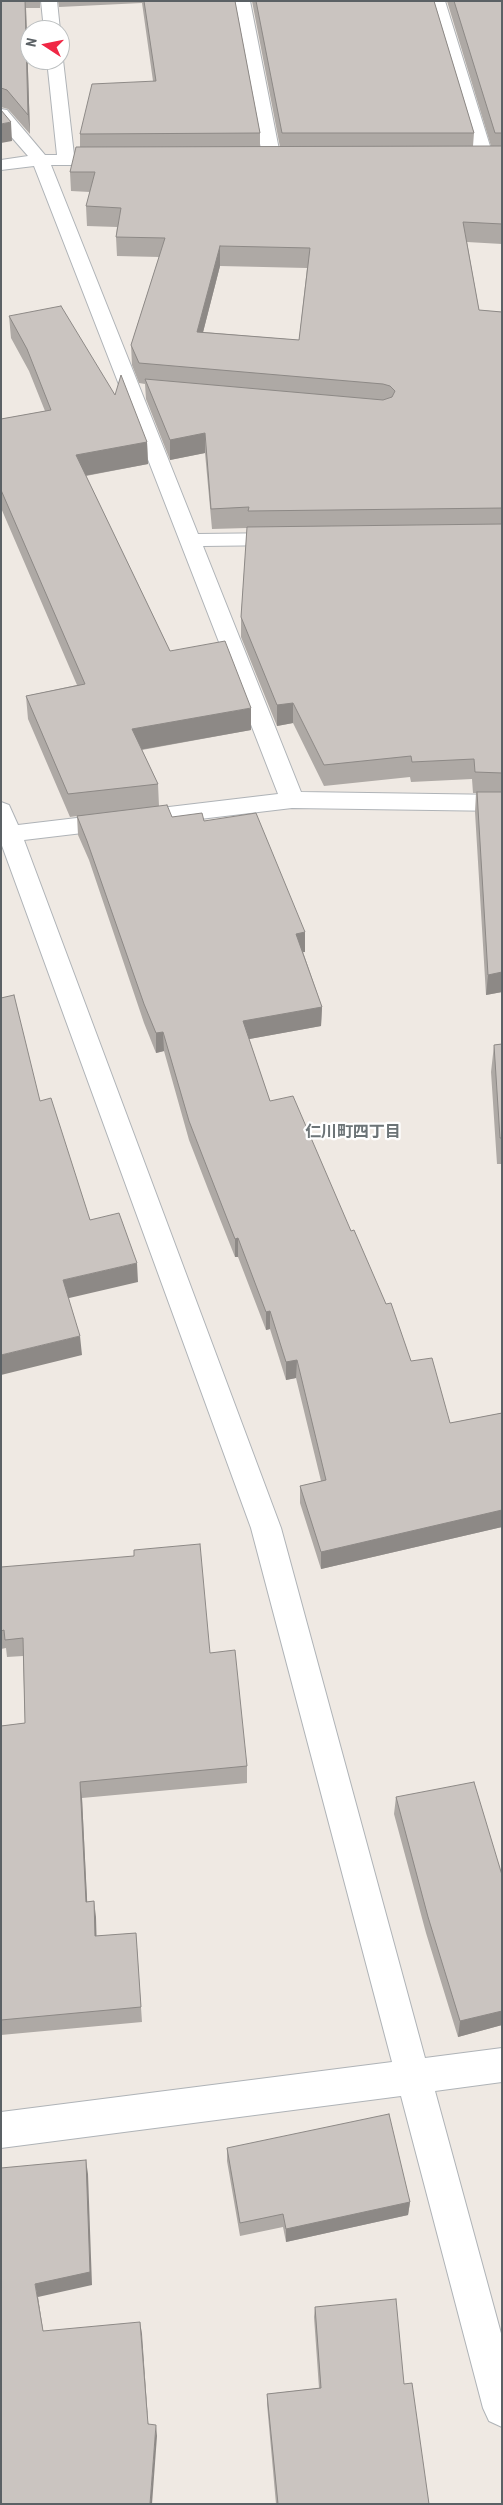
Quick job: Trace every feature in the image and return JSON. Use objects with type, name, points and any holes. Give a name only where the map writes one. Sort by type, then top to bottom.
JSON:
[{"type":"street","points":[[49,1],[51,20]]},
{"type":"street","points":[[242,1],[272,160]]},
{"type":"street","points":[[437,1],[493,159],[466,159]]},
{"type":"street","points":[[56,70],[66,160]]},
{"type":"street","points":[[1,114],[40,160],[140,391],[189,540],[292,800]]},
{"type":"street","points":[[1,165],[40,160],[125,160]]},
{"type":"street","points":[[253,160],[292,160]]},
{"type":"street","points":[[189,540],[306,539]]},
{"type":"street","points":[[502,803],[292,800],[4,826],[266,1528],[502,2408]]},
{"type":"street","points":[[1,2130],[502,2065]]},
{"type":"building","points":[[1,1],[25,1],[26,20],[20,20],[20,70],[27,70],[28,115],[7,90],[1,88]]},
{"type":"building","points":[[144,1],[235,1],[260,133],[80,134],[92,84],[156,81]]},
{"type":"building","points":[[256,1],[434,1],[474,133],[282,133]]},
{"type":"building","points":[[454,1],[502,1],[502,133],[495,133]]},
{"type":"building","points":[[1,110],[11,122],[1,124]]},
{"type":"building","points":[[502,146],[502,224],[463,222],[479,310],[502,312],[502,508],[248,511],[249,507],[211,509],[205,433],[170,440],[145,379],[383,400],[392,397],[395,391],[390,386],[383,384],[139,363],[131,345],[165,238],[116,237],[121,208],[86,206],[95,172],[70,172],[76,147]],"holes":[[[220,246],[310,248],[299,340],[197,332]]]},
{"type":"building","points":[[61,306],[115,395],[121,375],[147,442],[76,455],[170,651],[225,641],[251,708],[132,729],[158,784],[68,794],[26,696],[85,684],[1,490],[1,419],[51,410],[27,349],[9,316]]},
{"type":"building","points":[[502,524],[502,773],[475,772],[474,759],[412,762],[411,756],[324,765],[293,703],[277,705],[241,617],[247,527]]},
{"type":"building","points":[[477,792],[502,792],[502,972],[488,975]]},
{"type":"building","points":[[167,805],[172,817],[202,813],[204,821],[256,813],[305,932],[296,934],[322,1007],[243,1021],[270,1101],[293,1096],[351,1231],[354,1230],[386,1304],[391,1303],[411,1361],[432,1358],[450,1423],[502,1413],[502,1510],[321,1552],[300,1486],[326,1480],[297,1360],[286,1362],[270,1311],[266,1312],[238,1238],[235,1239],[189,1121],[163,1032],[156,1033],[144,1004],[77,816]]},
{"type":"building","points":[[14,995],[40,1101],[51,1098],[90,1220],[119,1213],[137,1263],[63,1280],[80,1336],[1,1355],[1,998]]},
{"type":"building","points":[[502,1044],[502,1138],[500,1138],[494,1045]]},
{"type":"building","points":[[200,1544],[210,1653],[235,1650],[247,1766],[80,1782],[86,1902],[94,1901],[95,1936],[136,1933],[141,2007],[1,2020],[1,1726],[25,1723],[23,1638],[5,1640],[4,1630],[1,1631],[1,1567],[134,1556],[134,1550]]},
{"type":"building","points":[[474,1782],[502,1875],[502,2011],[460,2021],[428,1917],[396,1797]]},
{"type":"building","points":[[389,2114],[410,2202],[286,2229],[283,2214],[240,2223],[227,2148]]},
{"type":"building","points":[[86,2160],[90,2272],[35,2284],[43,2331],[140,2322],[148,2424],[156,2425],[150,2504],[1,2504],[1,2168]]},
{"type":"building","points":[[396,2299],[404,2384],[412,2383],[429,2504],[278,2504],[267,2394],[321,2388],[315,2307]]},
{"type":"district","name":"仁川町四丁目","points":[[353,1133]]}]
